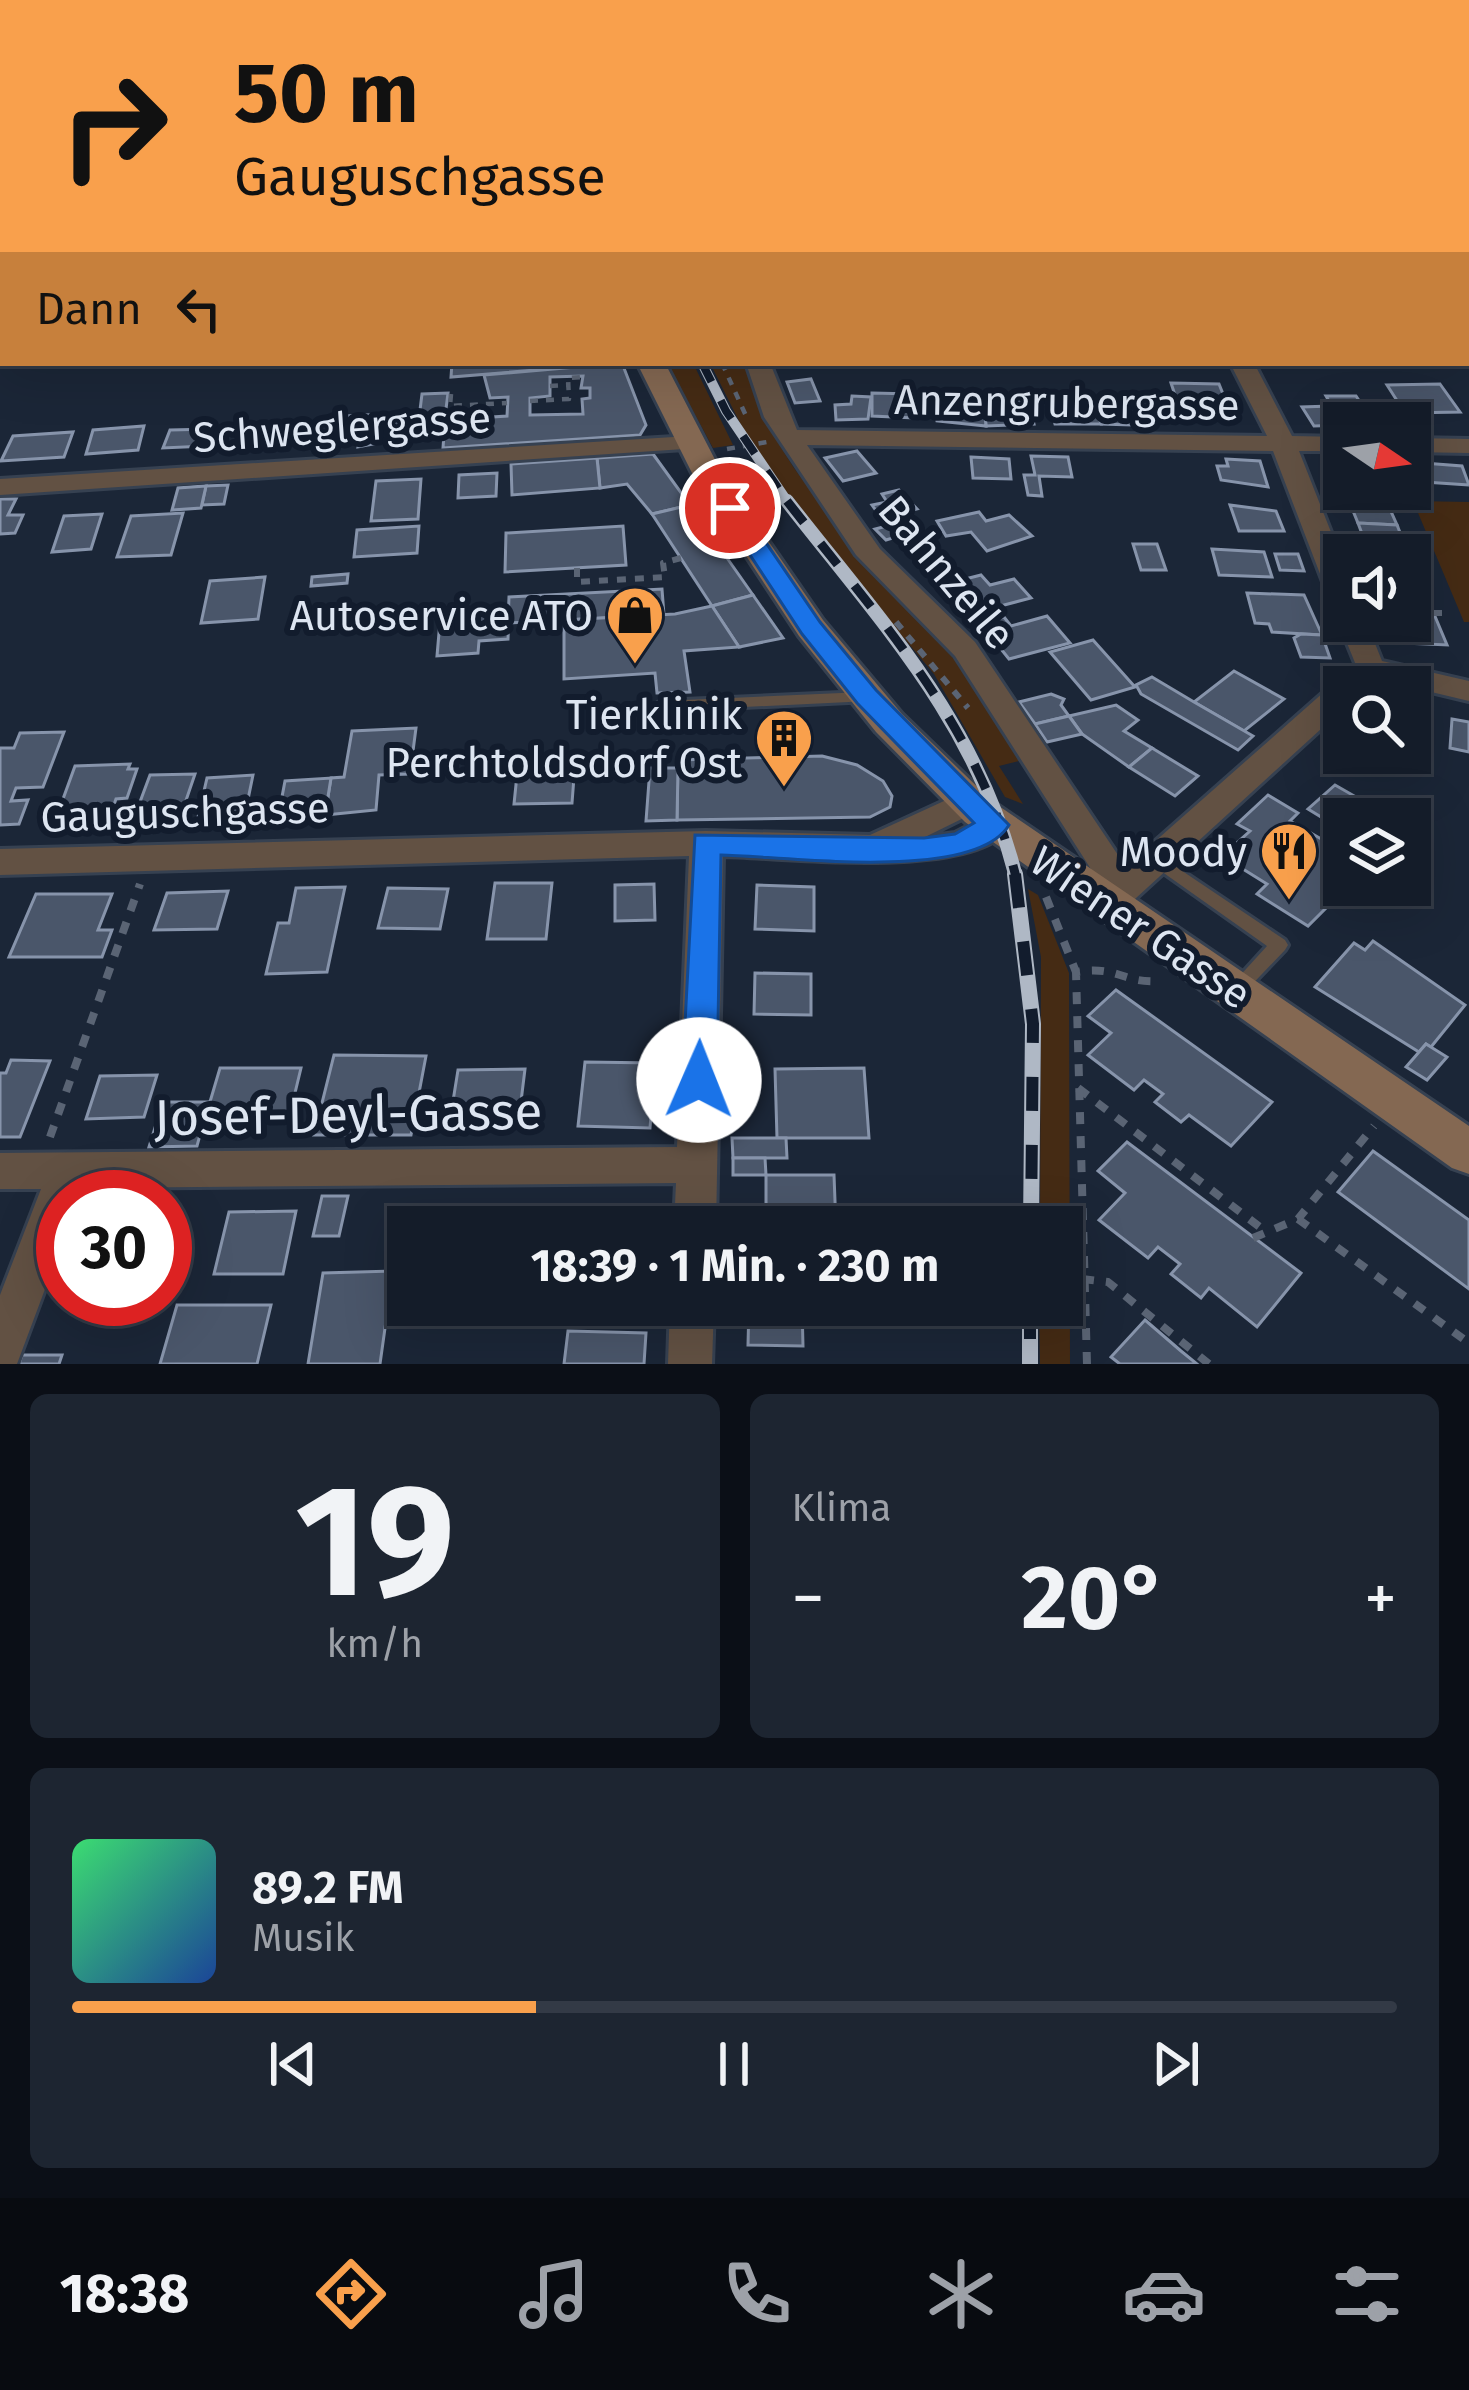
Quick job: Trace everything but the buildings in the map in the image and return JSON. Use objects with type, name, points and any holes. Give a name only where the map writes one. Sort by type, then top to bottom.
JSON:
[{"type":"main road","name":"Wiener Gasse","points":[[652,366],[689,443],[811,628],[867,697],[981,813],[1116,897],[1188,959],[1469,1153]]},
{"type":"street","name":"Bahnzeile","points":[[759,366],[776,418],[788,437],[870,555],[965,649],[1116,897]]},
{"type":"street","points":[[1243,366],[1283,443],[1323,546]]},
{"type":"street","name":"Anzengrubergasse","points":[[788,437],[1323,444]]},
{"type":"street","name":"Schweglergasse","points":[[0,488],[689,443]]},
{"type":"street","points":[[1431,445],[1469,446]]},
{"type":"street","points":[[1431,689],[1469,692]]},
{"type":"street","points":[[1116,897],[1323,710]]},
{"type":"street","name":"Gauguschgasse","points":[[0,862],[706,843],[924,849],[962,844],[981,813]]},
{"type":"street","points":[[696,1206],[706,843]]},
{"type":"street","name":"Josef-Deyl-Gasse","points":[[35,1171],[698,1165]]},
{"type":"street","points":[[0,1352],[35,1171]]},
{"type":"street","points":[[690,1364],[691,1326]]},
{"type":"lane","points":[[661,706],[867,697]]},
{"type":"lane","points":[[1157,860],[1279,945],[1235,991]]},
{"type":"path","points":[[723,366],[734,398],[762,443],[734,448]]},
{"type":"path","points":[[530,401],[569,399],[568,378],[584,377]]},
{"type":"path","points":[[550,386],[568,385]]},
{"type":"path","points":[[451,394],[450,406],[507,403]]},
{"type":"path","points":[[577,582],[665,577],[663,563],[681,558]]},
{"type":"path","points":[[577,568],[577,593]]},
{"type":"path","points":[[1433,613],[1451,614]]},
{"type":"path","points":[[35,1171],[149,858]]},
{"type":"path","points":[[1045,893],[1076,972],[1080,1206]]},
{"type":"path","points":[[1076,972],[1107,967],[1136,983],[1161,981],[1188,959]]},
{"type":"path","points":[[1078,1088],[1265,1232]]},
{"type":"path","points":[[1253,1238],[1298,1219],[1377,1123]]},
{"type":"path","points":[[1298,1219],[1469,1343]]},
{"type":"path","points":[[1083,1279],[1108,1282],[1208,1364]]},
{"type":"path","points":[[1083,1296],[1087,1364]]},
{"type":"shaded area","points":[[669,366],[694,366],[733,445],[713,448]]},
{"type":"shaded area","points":[[712,366],[747,366],[770,430],[794,468],[860,558],[955,660],[1019,761],[999,766],[1023,804],[1005,797],[934,674],[809,525],[745,433]]},
{"type":"shaded area","points":[[1431,501],[1469,502],[1469,622],[1464,622],[1431,534],[1417,510],[1431,510]]},
{"type":"shaded area","points":[[1028,889],[1038,895],[1069,973],[1070,1206],[1040,1206],[1041,957]]},
{"type":"shaded area","points":[[1039,1326],[1070,1326],[1070,1364],[1040,1364]]},
{"type":"railway","points":[[704,366],[726,411],[789,504]]},
{"type":"railway","points":[[787,501],[891,633],[951,722],[999,821],[1016,877]]},
{"type":"railway","points":[[1015,874],[1033,1024],[1031,1206]]},
{"type":"railway","points":[[1030,1326],[1030,1364]]},
{"type":"place","name":"Autoservice ATO","points":[[635,666]]},
{"type":"place","name":"Tierklinik Perchtoldsdorf Ost","points":[[784,789]]},
{"type":"place","name":"Moody","points":[[1289,902]]},
{"type":"route","points":[[699,1080],[706,843],[924,849],[962,844],[994,825],[867,697],[811,628],[730,508]]}]
